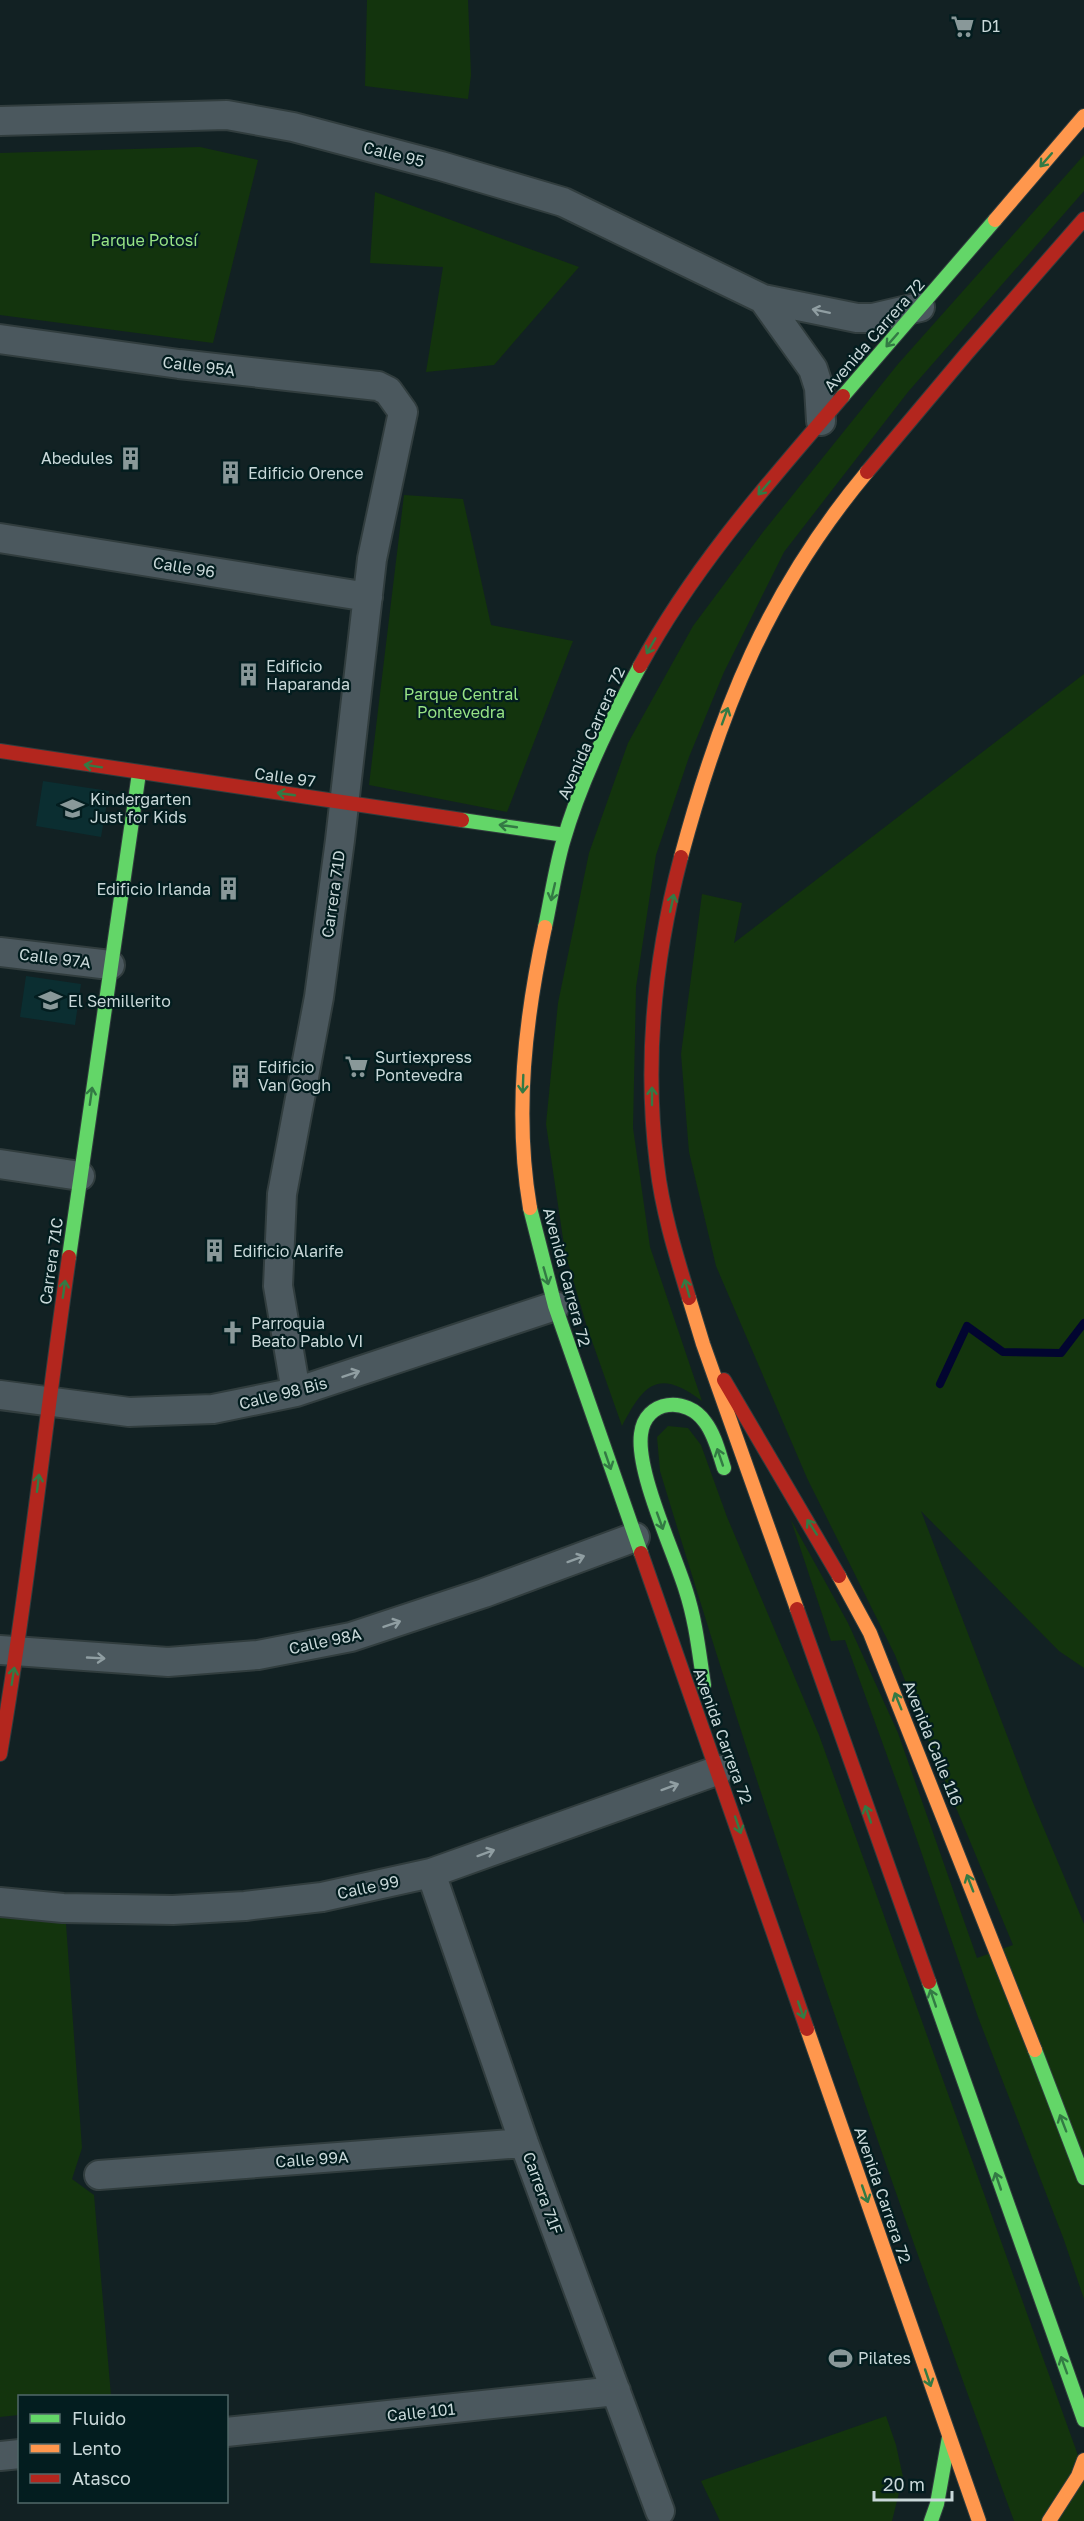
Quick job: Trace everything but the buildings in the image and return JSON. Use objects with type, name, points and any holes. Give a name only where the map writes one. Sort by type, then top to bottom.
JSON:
[{"type":"main road","name":"Avenida Carrera 72","points":[[979,2521],[555,1306],[530,1203],[523,1151],[522,1102],[525,1031],[533,977],[566,835],[591,766],[622,697],[663,625],[727,533],[1084,116]]},
{"type":"main road","points":[[1084,219],[950,372],[837,508],[776,600],[745,661],[688,825],[667,926],[654,1014],[652,1116],[658,1167],[669,1224],[704,1344],[1084,2420]]},
{"type":"main road","name":"Calle 97","points":[[0,751],[566,835]]},
{"type":"main road","name":"Carrera 71C","points":[[0,1754],[8,1652],[48,1402],[139,773]]},
{"type":"main road","name":"Avenida Calle 116","points":[[704,1344],[793,1499],[818,1537],[870,1633],[1084,2178]]},
{"type":"main road","points":[[718,1770],[691,1606],[657,1511],[642,1453],[641,1432],[647,1416],[657,1407],[669,1402],[682,1404],[693,1410],[705,1420],[728,1479]]},
{"type":"main road","points":[[764,1557],[801,1622]]},
{"type":"main road","points":[[931,2521],[937,2504],[949,2437]]},
{"type":"main road","points":[[1049,2521],[1077,2476],[1084,2460]]},
{"type":"street","name":"Calle 95","points":[[0,121],[227,115],[293,127],[441,166],[563,202],[763,299],[857,318],[873,318],[920,307]]},
{"type":"street","name":"Calle 95","points":[[763,299],[813,369],[819,388],[821,421]]},
{"type":"street","name":"Calle 95A","points":[[0,339],[179,364],[378,386],[388,390],[394,398]]},
{"type":"street","name":"Carrera 71D","points":[[296,1392],[278,1286],[282,1194],[319,996],[372,559],[403,412],[394,398]]},
{"type":"street","name":"Calle 96","points":[[0,538],[368,597]]},
{"type":"street","name":"Calle 97A","points":[[0,952],[110,965]]},
{"type":"street","points":[[0,1164],[80,1176]]},
{"type":"street","name":"Calle 98 Bis","points":[[0,1395],[129,1412],[213,1409],[296,1392],[555,1306]]},
{"type":"street","name":"Calle 98A","points":[[8,1652],[168,1662],[281,1651],[351,1637],[484,1593],[635,1537]]},
{"type":"street","name":"Calle 99","points":[[0,1902],[74,1909],[173,1910],[245,1906],[322,1897],[431,1873],[718,1770]]},
{"type":"street","name":"Carrera 71F","points":[[431,1873],[524,2143],[660,2511]]},
{"type":"street","name":"Calle 99A","points":[[99,2175],[524,2143]]},
{"type":"street","name":"Calle 101","points":[[228,2432],[616,2391]]},
{"type":"street","points":[[0,2456],[18,2454]]},
{"type":"shaded area","name":"Kindergarten Just for Kids","points":[[43,781],[109,791],[101,837],[36,826]]},
{"type":"shaded area","name":"El Semillerito","points":[[26,976],[81,984],[75,1025],[20,1017]]},
{"type":"green space","points":[[367,0],[468,0],[471,75],[468,99],[365,86]]},
{"type":"green space","name":"Parque Potosí","points":[[200,147],[258,160],[213,343],[0,315],[0,153]]},
{"type":"green space","points":[[1084,155],[1084,191],[908,392],[784,552],[724,672],[689,757],[656,855],[636,987],[633,1128],[650,1247],[702,1401],[674,1385],[663,1383],[654,1385],[645,1391],[622,1426],[587,1327],[565,1252],[546,1124],[558,1003],[589,853],[628,743],[693,626],[763,532],[898,364]]},
{"type":"green space","points":[[375,192],[579,267],[494,365],[426,372],[443,267],[370,263]]},
{"type":"green space","name":"Parque Central Pontevedra","points":[[404,495],[463,499],[491,625],[573,641],[507,812],[369,785]]},
{"type":"green space","points":[[1084,674],[1084,1668],[1059,1651],[921,1511],[1031,1798],[1084,1924],[1084,2299],[1064,2240],[978,2017],[845,1640],[831,1641],[791,1520],[848,1623],[898,1733],[977,1958],[1013,1945],[895,1655],[807,1478],[716,1266],[689,1152],[681,1054],[702,894],[742,903],[734,943]]},
{"type":"green space","points":[[668,1426],[688,1428],[701,1445],[727,1517],[819,1735],[1084,2472],[1084,2521],[1014,2521],[874,2129],[742,1735],[660,1471],[657,1437]]},
{"type":"green space","points":[[0,1914],[66,1924],[82,2148],[72,2179],[94,2195],[111,2395],[18,2395],[18,2415],[0,2417]]},
{"type":"green space","points":[[886,2416],[896,2445],[903,2477],[892,2521],[720,2521],[701,2481]]},
{"type":"waterway","points":[[940,1384],[967,1326],[1003,1352],[1061,1353],[1084,1323]]},
{"type":"traffic: fast","points":[[843,396],[995,220]]},
{"type":"traffic: fast","points":[[545,927],[560,853],[578,796],[607,730],[640,666]]},
{"type":"traffic: fast","points":[[69,1257],[139,773]]},
{"type":"traffic: fast","points":[[462,820],[565,835]]},
{"type":"traffic: fast","points":[[530,1208],[555,1306],[641,1553]]},
{"type":"traffic: fast","points":[[704,1685],[689,1603],[644,1469],[641,1450],[644,1422],[658,1408],[668,1405],[688,1408],[705,1422],[724,1468]]},
{"type":"traffic: fast","points":[[929,1982],[1084,2420]]},
{"type":"traffic: fast","points":[[1035,2050],[1084,2178]]},
{"type":"traffic: fast","points":[[931,2521],[937,2504],[949,2437]]},
{"type":"traffic: slow","points":[[995,220],[1084,116]]},
{"type":"traffic: slow","points":[[681,857],[713,751],[752,653],[802,561],[867,472]]},
{"type":"traffic: slow","points":[[530,1208],[525,1173],[522,1102],[527,1032],[545,927]]},
{"type":"traffic: slow","points":[[689,1298],[703,1344],[797,1609]]},
{"type":"traffic: slow","points":[[839,1576],[870,1633],[1035,2050]]},
{"type":"traffic: slow","points":[[807,2029],[979,2521]]},
{"type":"traffic: slow","points":[[1049,2521],[1078,2476],[1084,2460]]},
{"type":"traffic: jam","points":[[867,472],[1084,219]]},
{"type":"traffic: jam","points":[[640,666],[661,629],[708,559],[760,493],[843,396]]},
{"type":"traffic: jam","points":[[0,751],[462,820]]},
{"type":"traffic: jam","points":[[681,857],[664,932],[654,1010],[652,1087],[653,1126],[659,1182],[670,1232],[689,1298]]},
{"type":"traffic: jam","points":[[0,1754],[69,1257]]},
{"type":"traffic: jam","points":[[724,1380],[839,1576]]},
{"type":"traffic: jam","points":[[641,1553],[807,2029]]},
{"type":"traffic: jam","points":[[797,1609],[929,1982]]},
{"type":"place","name":"D1","points":[[963,26]]},
{"type":"place","name":"Abedules","points":[[131,458]]},
{"type":"place","name":"Edificio Orence","points":[[230,473]]},
{"type":"place","name":"Edificio Haparanda","points":[[248,675]]},
{"type":"place","name":"Kindergarten Just for Kids","points":[[72,808]]},
{"type":"place","name":"Edificio Irlanda","points":[[229,889]]},
{"type":"place","name":"El Semillerito","points":[[50,1001]]},
{"type":"place","name":"Surtiexpress Pontevedra","points":[[357,1066]]},
{"type":"place","name":"Edificio Van Gogh","points":[[240,1076]]},
{"type":"place","name":"Edificio Alarife","points":[[215,1251]]},
{"type":"place","name":"Parroquia Beato Pablo VI","points":[[233,1332]]},
{"type":"place","name":"Pilates","points":[[840,2358]]}]
